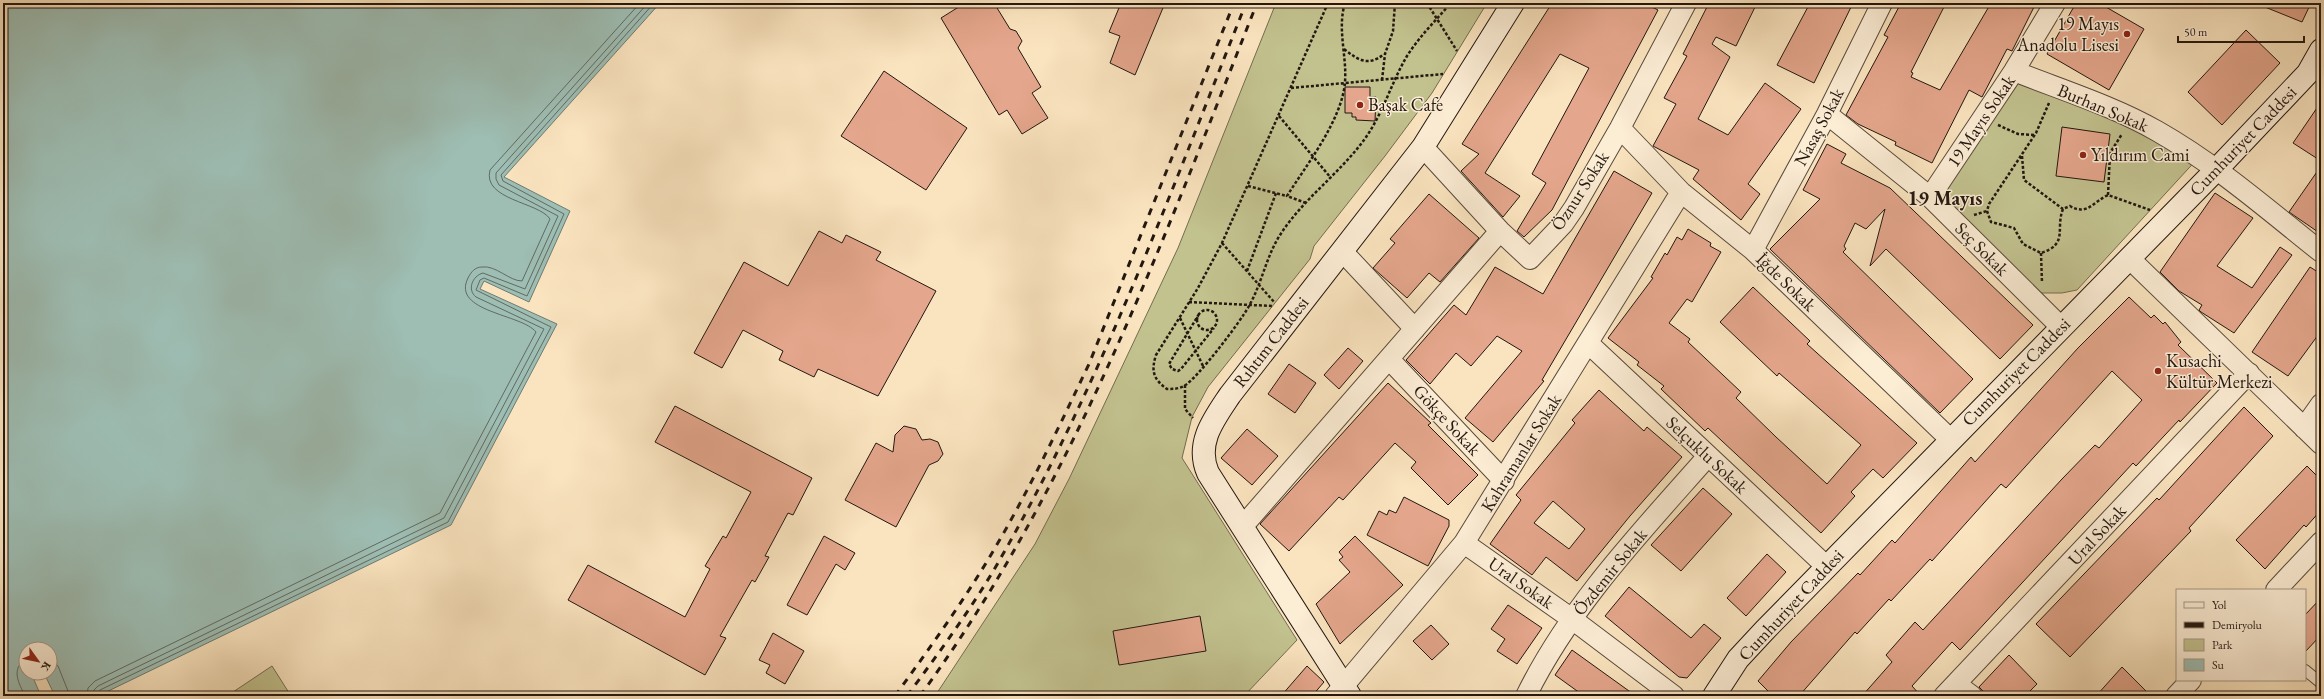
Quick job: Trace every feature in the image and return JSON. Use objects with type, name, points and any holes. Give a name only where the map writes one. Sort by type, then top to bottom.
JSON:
[{"type":"main road","name":"Rıhtım Caddesi","points":[[1342,694],[1201,476],[1194,462],[1194,437],[1198,422],[1206,409],[1414,138],[1497,3]]},
{"type":"main road","name":"Rıhtım Caddesi","points":[[1342,694],[1243,526],[1208,473],[1203,461],[1203,448],[1209,430],[1230,395],[1423,147],[1513,3]]},
{"type":"main road","name":"Cumhuriyet Caddesi","points":[[1714,696],[1738,659],[1826,566],[2217,169],[2315,77],[2321,50]]},
{"type":"street","name":"Öznur Sokak","points":[[1423,147],[1500,231],[1530,259],[1563,224],[1574,208],[1620,128],[1686,3]]},
{"type":"street","name":"Nasaş Sokak","points":[[1753,250],[1827,114],[1882,3]]},
{"type":"street","name":"19 Mayıs Sokak","points":[[1930,197],[2014,71],[2055,3]]},
{"type":"street","name":"Burhan Sokak","points":[[2014,71],[2133,119],[2179,144],[2217,169],[2321,252]]},
{"type":"street","name":"Seç Sokak","points":[[1827,114],[1930,197],[2061,327]]},
{"type":"street","name":"İğde Sokak","points":[[1620,128],[1681,192],[1753,250],[1950,439]]},
{"type":"street","name":"Kahramanlar Sokak","points":[[1342,694],[1464,543],[1504,481],[1681,192]]},
{"type":"street","points":[[1243,526],[1500,231]]},
{"type":"street","points":[[1342,251],[1415,329]]},
{"type":"street","points":[[2129,258],[2321,444]]},
{"type":"street","name":"Selçuklu Sokak","points":[[1588,343],[1826,566]]},
{"type":"street","name":"Gökçe Sokak","points":[[1389,359],[1504,481]]},
{"type":"street","name":"Ural Sokak","points":[[1950,690],[2249,373]]},
{"type":"street","points":[[2304,428],[2321,404]]},
{"type":"street","name":"Özdemir Sokak","points":[[1526,696],[1538,671],[1572,619],[1622,553],[1708,456]]},
{"type":"street","points":[[2277,589],[2321,542]]},
{"type":"street","name":"Ural Sokak","points":[[1464,543],[1572,619],[1674,696]]},
{"type":"street","points":[[2176,696],[2190,681]]},
{"type":"street","points":[[1950,690],[1972,696]]},
{"type":"lane","points":[[2306,671],[2321,683]]},
{"type":"path","points":[[1328,3],[1222,243],[1189,302],[1156,355],[1152,366],[1154,376],[1167,389],[1176,389],[1194,378],[1250,305],[1270,252],[1281,233],[1306,203],[1351,158],[1366,138],[1379,116],[1395,78],[1420,38],[1451,3]]},
{"type":"path","points":[[1287,196],[1339,107],[1345,83],[1341,29],[1345,3]]},
{"type":"path","points":[[1382,80],[1385,54],[1393,31],[1395,3]]},
{"type":"path","points":[[1426,3],[1457,51]]},
{"type":"path","points":[[1343,49],[1364,62],[1374,60],[1385,54]]},
{"type":"path","points":[[1291,88],[1443,74]]},
{"type":"path","points":[[2056,88],[2035,135],[1996,192],[1987,211],[1991,222],[2014,228],[2023,244],[2040,253],[2051,250],[2061,235],[2060,216],[2063,209],[2070,206],[2078,211],[2085,210],[2097,200],[2108,195],[2150,210]]},
{"type":"path","points":[[1985,115],[2004,129],[2018,134],[2035,135]]},
{"type":"path","points":[[1279,116],[1331,178]]},
{"type":"path","points":[[2108,195],[2110,153],[2133,119]]},
{"type":"path","points":[[2022,156],[2024,180],[2063,209]]},
{"type":"path","points":[[1248,186],[1287,196],[1306,203]]},
{"type":"path","points":[[1247,271],[1276,193]]},
{"type":"path","points":[[1189,302],[1274,305],[1258,284],[1222,243]]},
{"type":"path","points":[[2040,253],[2042,287]]},
{"type":"path","points":[[1208,310],[1214,312],[1217,318],[1214,328],[1181,369],[1174,371],[1170,367],[1172,359],[1199,314],[1208,310]]},
{"type":"path","points":[[1199,314],[1197,320],[1202,328],[1208,330],[1214,328]]},
{"type":"path","points":[[1180,317],[1203,366]]},
{"type":"green space","points":[[1276,3],[1487,3],[1432,93],[1385,156],[1314,246],[1310,259],[1208,387],[1192,417],[1182,458],[1297,640],[1244,696],[935,696],[1035,544],[1069,479],[1178,248]]},
{"type":"green space","points":[[2014,71],[2199,157],[2077,290],[2062,293],[2036,293],[1930,197]]},
{"type":"green space","points":[[272,666],[291,696],[227,696]]},
{"type":"water","points":[[3,3],[660,3],[504,177],[570,211],[529,302],[484,281],[480,289],[557,324],[451,525],[98,696],[55,696],[48,681],[58,681],[58,641],[18,641],[18,681],[34,681],[41,696],[3,696]]},
{"type":"building","points":[[965,3],[994,3],[1010,29],[1016,31],[1022,41],[1018,48],[1041,87],[1032,93],[1048,118],[1022,134],[1007,110],[999,115],[941,18]]},
{"type":"building","points":[[1121,3],[1165,3],[1135,75],[1110,63],[1120,36],[1109,32]]},
{"type":"building","points":[[1552,3],[1644,3],[1658,10],[1552,210],[1524,237],[1517,231],[1546,183],[1532,174],[1589,68],[1560,54],[1485,173],[1520,196],[1503,217],[1461,171],[1479,154],[1462,144]]},
{"type":"building","points":[[1709,3],[1757,3],[1736,46],[1716,37],[1712,44],[1730,57],[1698,119],[1728,135],[1765,83],[1801,109],[1748,184],[1760,194],[1741,220],[1693,179],[1699,170],[1653,146],[1676,104],[1664,98],[1687,56],[1683,54]]},
{"type":"building","points":[[1810,3],[1853,3],[1814,83],[1777,65]]},
{"type":"building","points":[[1901,3],[1946,3],[1911,72],[1913,73],[1911,77],[1940,90],[1991,3],[2036,3],[2012,51],[2007,49],[1982,97],[1969,90],[1932,163],[1895,145],[1896,142],[1858,124],[1846,115],[1888,37],[1884,35]]},
{"type":"building","points":[[2076,3],[2099,3],[2144,29],[2109,90],[2047,54]]},
{"type":"building","points":[[2255,3],[2311,3],[2302,22]]},
{"type":"building","points":[[2246,30],[2280,63],[2222,125],[2188,92]]},
{"type":"building","points":[[884,71],[967,128],[926,190],[841,136]]},
{"type":"building","name":"Başak Cafe","points":[[1345,87],[1370,87],[1370,97],[1376,97],[1375,121],[1356,120],[1356,117],[1352,117],[1352,113],[1345,113]]},
{"type":"building","points":[[2321,102],[2321,161],[2293,143]]},
{"type":"building","name":"Yıldırım Cami","points":[[2062,127],[2110,134],[2104,182],[2056,176]]},
{"type":"building","points":[[1827,144],[1846,154],[1841,163],[1890,188],[2033,325],[2000,359],[1886,249],[1870,266],[1885,209],[1866,229],[1855,223],[1844,246],[1846,249],[1843,252],[1973,379],[1940,413],[1770,249],[1820,199],[1803,190]]},
{"type":"building","points":[[2321,166],[2321,234],[2289,212]]},
{"type":"building","points":[[1614,171],[1652,193],[1542,380],[1544,381],[1493,442],[1465,418],[1522,351],[1497,336],[1471,366],[1456,353],[1430,384],[1406,360],[1454,305],[1466,315],[1495,267],[1543,294]]},
{"type":"building","points":[[2215,193],[2253,218],[2217,266],[2252,288],[2280,247],[2292,255],[2234,333],[2201,312],[2199,310],[2202,305],[2179,291],[2160,272]]},
{"type":"building","points":[[1429,194],[1479,238],[1440,282],[1429,273],[1407,298],[1373,268],[1395,243],[1390,239]]},
{"type":"building","points":[[1688,229],[1711,243],[1710,246],[1721,252],[1692,302],[1687,299],[1669,323],[1690,339],[1688,342],[1741,392],[1736,398],[1776,437],[1827,484],[1861,445],[1779,373],[1777,376],[1720,322],[1753,287],[1810,341],[1807,344],[1917,443],[1883,478],[1873,469],[1851,492],[1855,496],[1821,533],[1708,428],[1705,431],[1661,389],[1664,386],[1637,365],[1639,362],[1608,338],[1653,278],[1651,277],[1665,253],[1667,255],[1677,237],[1682,240]]},
{"type":"building","points":[[819,231],[842,243],[846,235],[881,252],[876,260],[936,291],[878,396],[818,369],[814,377],[779,360],[783,351],[743,330],[722,368],[694,353],[744,262],[788,286]]},
{"type":"building","points":[[2310,267],[2321,274],[2321,331],[2288,376],[2252,352]]},
{"type":"building","points":[[2129,297],[2151,318],[2154,315],[2163,324],[2165,322],[2181,342],[2178,345],[2217,383],[2180,422],[2179,420],[2136,466],[2133,463],[1960,650],[1952,642],[1912,686],[1921,696],[1862,696],[1892,662],[1886,655],[1915,622],[1923,630],[2062,479],[2095,445],[2099,448],[2142,400],[2112,371],[2006,488],[2001,484],[1932,561],[1930,559],[1891,601],[1889,599],[1857,634],[1855,632],[1799,696],[1773,696],[1758,681],[1791,642],[1858,573],[1860,575],[1892,540],[1895,543],[1971,457],[1975,462],[2078,348]]},
{"type":"building","points":[[1348,348],[1363,361],[1339,389],[1324,375]]},
{"type":"building","points":[[1289,364],[1316,383],[1295,413],[1268,394]]},
{"type":"building","points":[[1388,383],[1431,423],[1428,425],[1478,475],[1448,505],[1411,468],[1416,462],[1395,443],[1343,500],[1339,497],[1289,551],[1260,524]]},
{"type":"building","points":[[1599,390],[1644,431],[1647,427],[1682,457],[1630,516],[1577,581],[1546,557],[1532,575],[1490,544],[1521,500],[1516,495],[1575,423],[1572,420]],"holes":[[[1553,501],[1585,529],[1569,549],[1534,523]]]},
{"type":"building","points":[[675,406],[812,478],[793,515],[788,513],[765,556],[769,557],[755,582],[752,580],[720,636],[726,638],[705,675],[568,600],[588,565],[685,617],[710,569],[705,566],[723,536],[726,538],[751,492],[655,442]]},
{"type":"building","points":[[2244,407],[2273,436],[2189,528],[2191,531],[2070,657],[2036,624],[2157,498],[2159,500]]},
{"type":"building","points":[[904,426],[916,429],[922,440],[930,439],[938,442],[943,454],[938,461],[929,465],[896,527],[845,500],[876,443],[893,452],[895,435]]},
{"type":"building","points":[[1247,429],[1278,456],[1252,485],[1221,458]]},
{"type":"building","points":[[2307,466],[2321,480],[2321,510],[2306,527],[2304,525],[2265,569],[2236,540]]},
{"type":"building","points":[[1703,488],[1732,514],[1681,571],[1651,545]]},
{"type":"building","points":[[1404,497],[1449,520],[1449,526],[1428,566],[1367,535],[1379,511],[1387,515],[1389,510],[1396,513]]},
{"type":"building","points":[[824,536],[855,553],[845,570],[836,564],[807,615],[787,605]]},
{"type":"building","points":[[1355,536],[1403,585],[1340,644],[1316,604],[1350,572],[1339,560],[1343,557],[1339,552]]},
{"type":"building","points":[[1767,554],[1786,572],[1746,616],[1727,598]]},
{"type":"building","points":[[1629,587],[1691,638],[1704,624],[1721,638],[1687,678],[1679,677],[1605,616]]},
{"type":"building","points":[[2321,598],[2321,635],[2306,651],[2306,614]]},
{"type":"building","points":[[1508,605],[1542,628],[1517,664],[1497,651],[1505,639],[1491,629]]},
{"type":"building","points":[[1200,616],[1206,651],[1119,665],[1113,631]]},
{"type":"building","points":[[1431,625],[1449,644],[1432,660],[1413,641]]},
{"type":"building","points":[[773,633],[804,651],[785,684],[766,673],[770,665],[759,660]]},
{"type":"building","points":[[1572,650],[1636,696],[1584,696],[1555,675]]},
{"type":"building","points":[[2009,655],[2037,684],[2025,696],[1988,696],[1979,687]]},
{"type":"building","points":[[1307,666],[1324,682],[1312,696],[1281,696]]},
{"type":"building","points":[[2122,667],[2151,696],[2096,696]]},
{"type":"railway","points":[[895,696],[953,614],[986,563],[1053,440],[1089,364],[1234,3]]},
{"type":"railway","points":[[907,696],[942,649],[995,568],[1033,500],[1067,431],[1100,361],[1161,219],[1246,3]]},
{"type":"railway","points":[[920,696],[975,615],[1024,532],[1069,447],[1111,360],[1149,272],[1257,3]]},
{"type":"place","name":"19 Mayıs Anadolu Lisesi","points":[[2127,34]]},
{"type":"place","name":"Başak Cafe","points":[[1360,105]]},
{"type":"place","name":"Yıldırım Cami","points":[[2083,155]]},
{"type":"place","name":"Kusachi Kültür Merkezi","points":[[2158,371]]},
{"type":"district","name":"19 Mayıs","points":[[1945,198]]}]
